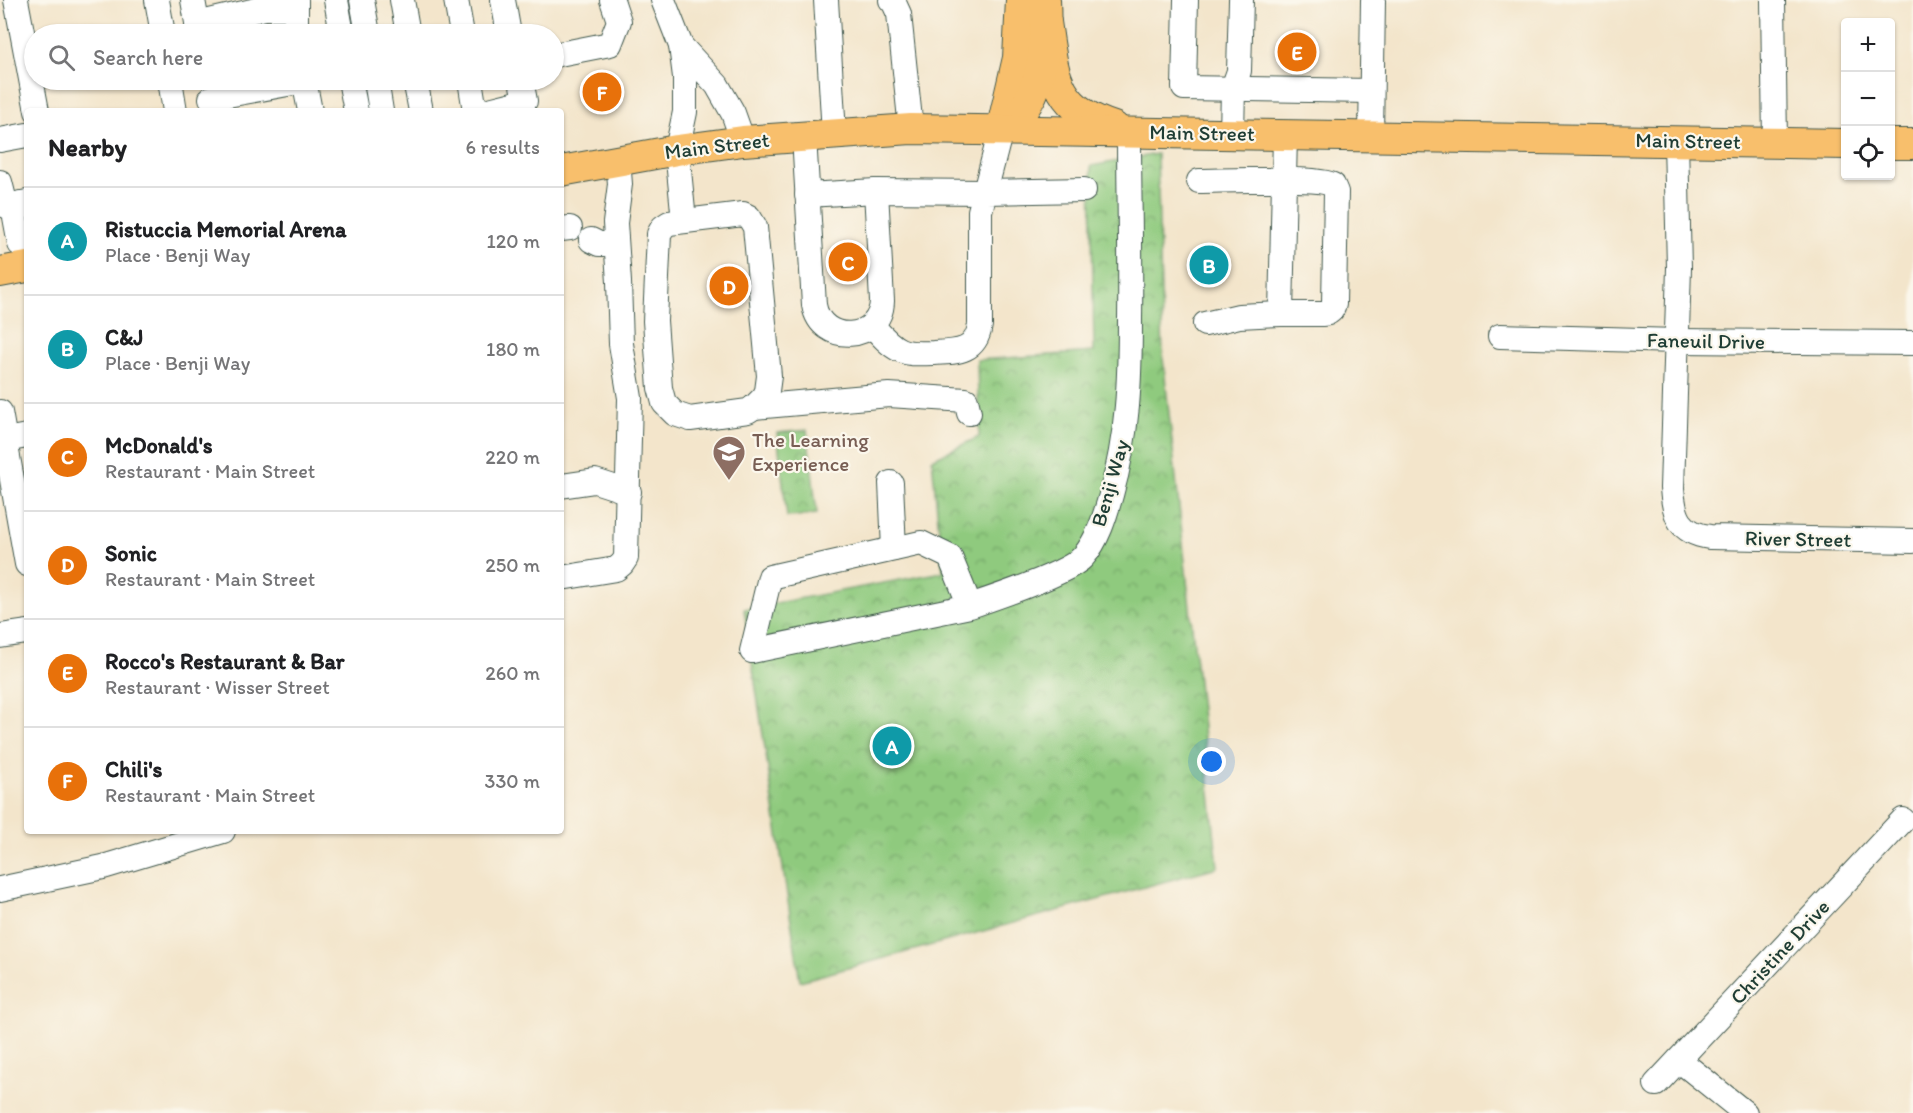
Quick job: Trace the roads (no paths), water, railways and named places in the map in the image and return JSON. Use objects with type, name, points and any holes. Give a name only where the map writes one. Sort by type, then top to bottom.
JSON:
[{"type":"main road","points":[[1001,130],[1018,58],[1021,0]]},
{"type":"main road","points":[[1001,130],[1022,111],[1030,97],[1041,66],[1046,11]]},
{"type":"main road","points":[[1046,11],[1056,80],[1063,93],[1085,115],[1128,132]]},
{"type":"main road","name":"Main Street","points":[[564,170],[677,150],[743,141],[911,129],[1841,144]]},
{"type":"main road","points":[[1895,144],[1913,144]]},
{"type":"street","points":[[16,0],[24,42]]},
{"type":"street","points":[[142,0],[143,3],[158,0],[162,24]]},
{"type":"street","points":[[193,0],[197,24]]},
{"type":"street","points":[[336,0],[340,24]]},
{"type":"street","points":[[362,0],[366,24]]},
{"type":"street","points":[[402,0],[406,24]]},
{"type":"street","points":[[456,0],[460,24]]},
{"type":"street","points":[[503,0],[507,24]]},
{"type":"street","points":[[564,53],[610,44],[619,21],[612,0]]},
{"type":"street","points":[[663,0],[681,46],[686,103],[677,150],[684,221]]},
{"type":"street","points":[[826,0],[834,134]]},
{"type":"street","points":[[891,0],[899,14],[911,129]]},
{"type":"street","points":[[1186,0],[1184,88],[1371,91]]},
{"type":"street","points":[[1232,134],[1233,88],[1239,71],[1240,0]]},
{"type":"street","points":[[1371,136],[1373,0]]},
{"type":"street","points":[[1773,0],[1775,143]]},
{"type":"street","points":[[214,24],[265,8],[296,4],[296,24]]},
{"type":"street","points":[[681,46],[717,85],[733,113],[743,141]]},
{"type":"street","points":[[33,90],[36,108]]},
{"type":"street","points":[[172,90],[175,108]]},
{"type":"street","points":[[210,96],[245,90]]},
{"type":"street","points":[[306,90],[309,108]]},
{"type":"street","points":[[352,90],[355,108]]},
{"type":"street","points":[[378,90],[381,108]]},
{"type":"street","points":[[417,90],[420,108]]},
{"type":"street","points":[[472,90],[475,108]]},
{"type":"street","points":[[497,108],[525,101],[523,90]]},
{"type":"street","points":[[872,325],[892,345],[906,352],[958,352],[972,344],[978,335],[980,325],[980,211],[1001,130]]},
{"type":"street","name":"Benji Way","points":[[894,549],[770,577],[752,651],[970,606],[1056,573],[1082,558],[1100,528],[1125,434],[1130,387],[1131,284],[1128,132]]},
{"type":"street","points":[[1281,314],[1285,135]]},
{"type":"street","points":[[0,140],[24,136]]},
{"type":"street","points":[[804,136],[814,305],[817,316],[824,326],[840,333],[860,332],[872,325],[882,306],[876,191]]},
{"type":"street","points":[[1676,141],[1680,268],[1677,341]]},
{"type":"street","points":[[564,578],[616,569],[625,561],[629,492],[630,398],[621,344],[615,219],[620,184],[618,160]]},
{"type":"street","points":[[1199,181],[1328,182],[1336,189],[1334,306],[1330,311],[1325,314],[1239,316],[1205,324]]},
{"type":"street","points":[[0,182],[6,206],[24,205]]},
{"type":"street","points":[[807,195],[876,191],[1084,190]]},
{"type":"street","points":[[21,264],[15,217],[24,206]]},
{"type":"street","points":[[754,407],[767,391],[769,376],[754,223],[750,217],[743,214],[666,225],[660,230],[658,238],[655,321],[661,396],[669,409],[690,419],[741,412],[754,407],[889,395],[966,400],[969,413]]},
{"type":"street","points":[[591,240],[599,244],[616,244]]},
{"type":"street","name":"Faneuil Drive","points":[[1500,336],[1677,341],[1913,343]]},
{"type":"street","name":"River Street","points":[[1677,341],[1672,488],[1675,511],[1685,529],[1695,535],[1710,537],[1913,542]]},
{"type":"street","points":[[0,412],[11,439],[24,541]]},
{"type":"street","points":[[564,486],[595,481],[629,492]]},
{"type":"street","points":[[891,483],[894,549],[921,543],[950,557],[970,606]]},
{"type":"street","points":[[0,636],[24,632]]},
{"type":"street","name":"Christine Drive","points":[[1656,1083],[1903,820]]},
{"type":"street","points":[[0,889],[103,867],[213,834]]},
{"type":"street","points":[[1679,1059],[1744,1113]]},
{"type":"place","name":"Rocco's Restaurant & Bar","points":[[1297,52]]},
{"type":"place","name":"Chili's","points":[[602,92]]},
{"type":"place","name":"McDonald's","points":[[848,262]]},
{"type":"place","name":"C&J","points":[[1209,265]]},
{"type":"place","name":"Sonic","points":[[729,286]]},
{"type":"place","name":"The Learning Experience","points":[[729,481]]},
{"type":"place","name":"Ristuccia Memorial Arena","points":[[892,746]]}]
